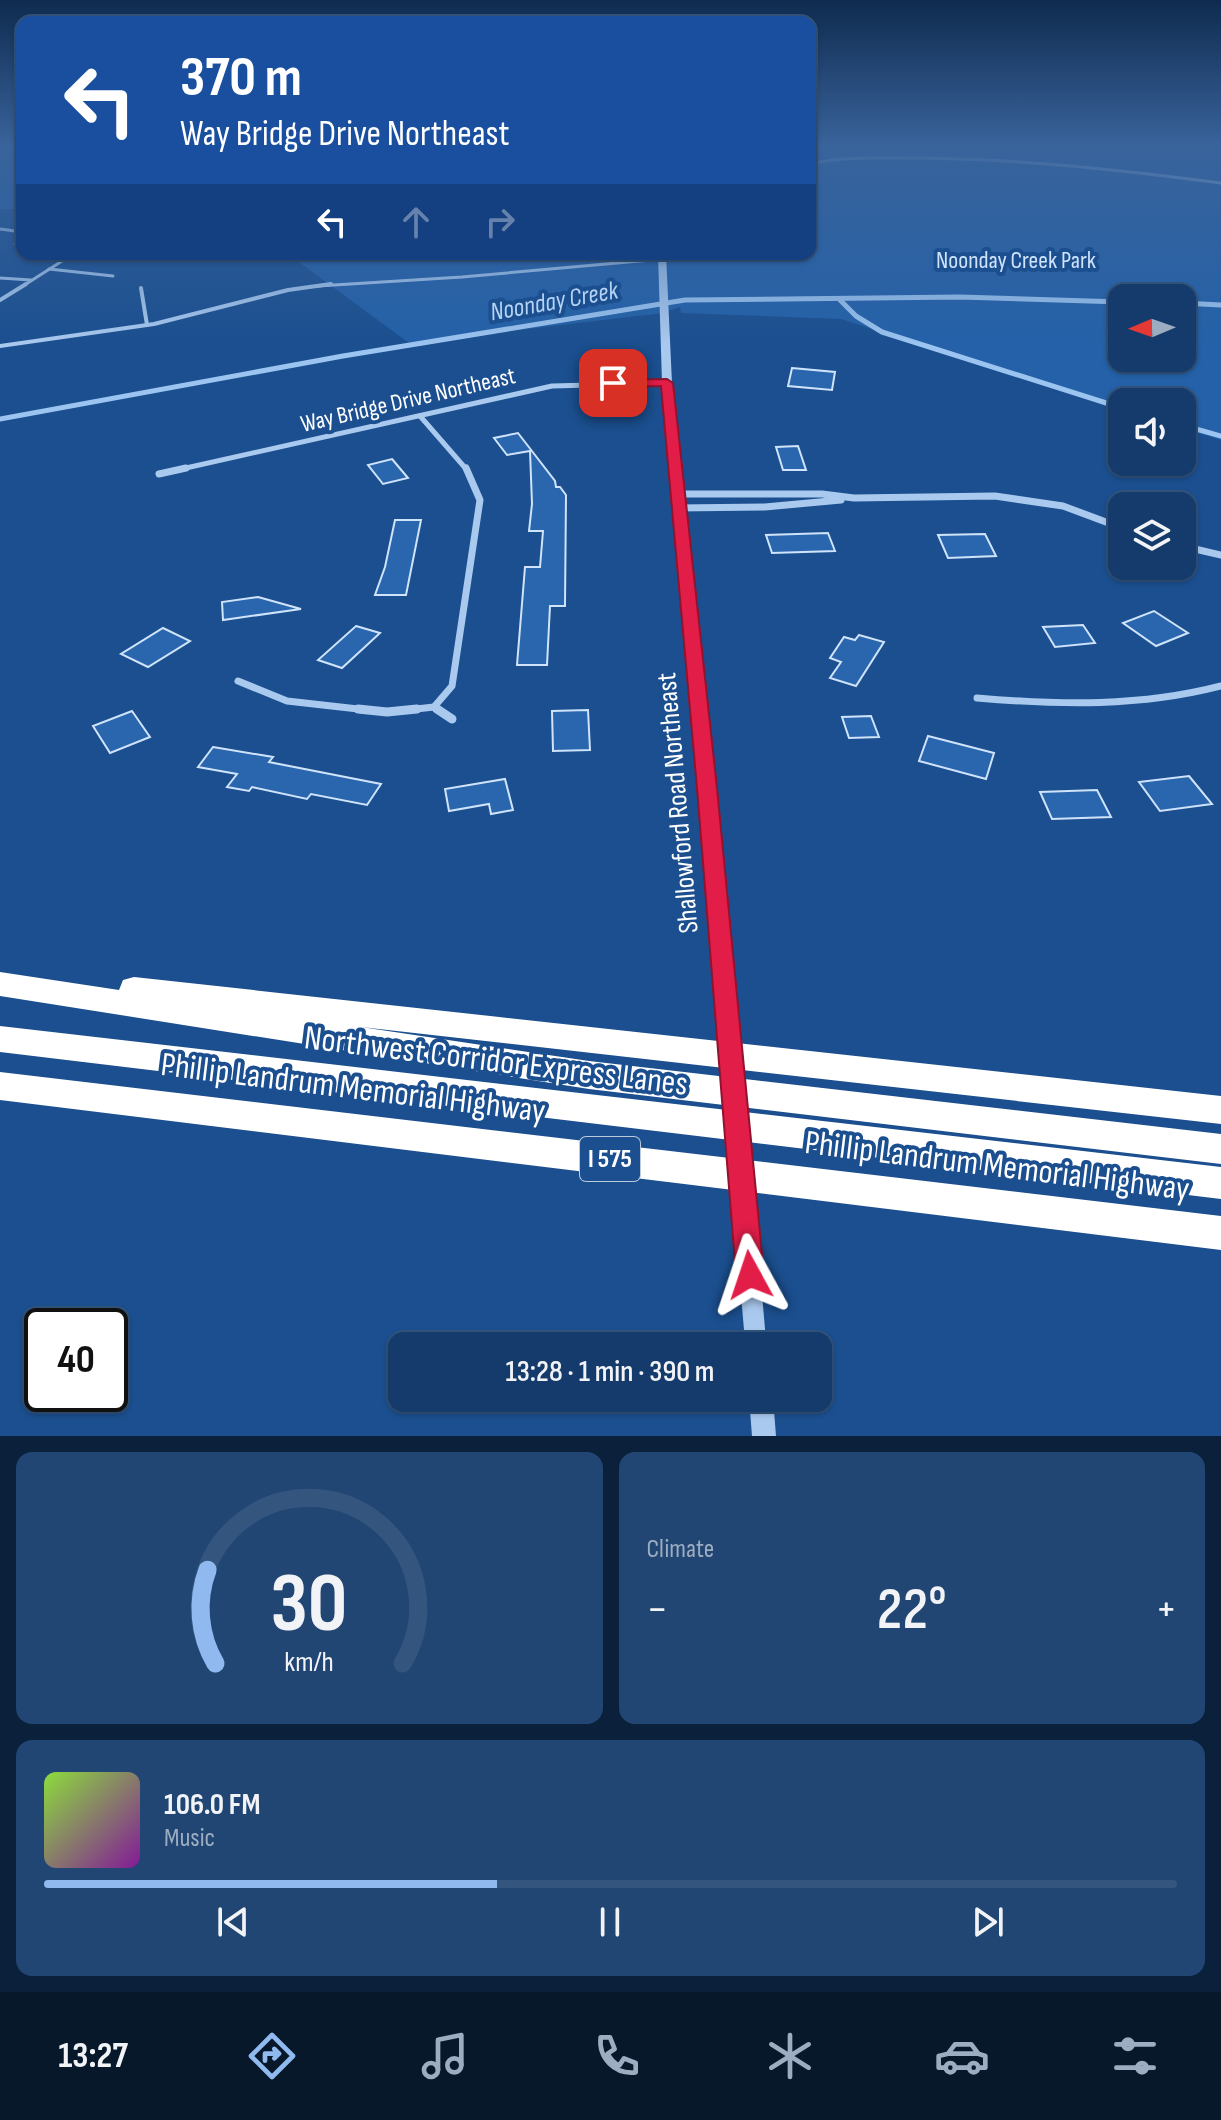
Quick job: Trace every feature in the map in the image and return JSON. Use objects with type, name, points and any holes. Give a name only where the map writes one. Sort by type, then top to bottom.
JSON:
[{"type":"highway","points":[[0,974],[1221,1110]]},
{"type":"highway","points":[[0,984],[589,1075],[1221,1149]]},
{"type":"highway","name":"Northwest Corridor Express Lanes","points":[[0,1039],[1221,1183]]},
{"type":"highway","name":"Phillip Landrum Memorial Highway","points":[[0,1086],[1221,1233]]},
{"type":"street","name":"Shallowford Road Northeast","points":[[662,261],[667,383],[755,1332]]},
{"type":"street","name":"Way Bridge Drive Northeast","points":[[159,474],[552,386],[667,383]]},
{"type":"street","points":[[420,416],[471,474],[480,500],[452,686],[434,707]]},
{"type":"street","points":[[678,501],[822,494],[854,498]]},
{"type":"street","points":[[678,501],[765,507],[854,498],[1005,497],[1063,506],[1108,523]]},
{"type":"street","points":[[1196,549],[1221,555]]},
{"type":"street","points":[[238,681],[287,701],[387,712],[434,707],[452,719]]},
{"type":"street","points":[[977,698],[1115,703],[1179,697],[1221,686]]},
{"type":"street","points":[[762,1412],[764,1436]]},
{"type":"lane","points":[[0,300],[63,260]]},
{"type":"lane","points":[[0,346],[147,325],[288,290],[342,282],[462,277],[662,261]]},
{"type":"lane","points":[[49,269],[113,276]]},
{"type":"lane","points":[[0,278],[31,280]]},
{"type":"lane","points":[[141,288],[147,325]]},
{"type":"green space","name":"Noonday Creek Park","points":[[816,211],[1221,211],[1221,440],[1196,432],[1196,388],[1108,388],[1108,405],[841,319],[681,313],[680,307],[663,313],[409,343],[296,260],[816,260]]},
{"type":"building","points":[[792,368],[835,372],[832,390],[788,386]]},
{"type":"building","points":[[518,433],[555,481],[556,487],[560,487],[566,495],[565,606],[550,606],[547,665],[517,665],[525,567],[540,567],[543,531],[529,531],[532,504],[530,451],[507,455],[494,438]]},
{"type":"building","points":[[798,446],[806,470],[783,470],[776,447]]},
{"type":"building","points":[[392,459],[408,478],[383,484],[368,465]]},
{"type":"building","points":[[395,520],[421,520],[406,595],[375,595],[385,567]]},
{"type":"building","points":[[828,533],[835,551],[772,553],[766,535]]},
{"type":"building","points":[[985,534],[996,556],[948,558],[938,535]]},
{"type":"building","points":[[258,597],[301,609],[223,620],[222,602]]},
{"type":"building","points":[[1154,611],[1188,633],[1156,646],[1123,623]]},
{"type":"building","points":[[1083,625],[1095,643],[1055,647],[1043,627]]},
{"type":"building","points":[[356,626],[380,633],[342,668],[318,660]]},
{"type":"building","points":[[163,628],[190,641],[148,667],[121,654]]},
{"type":"building","points":[[859,635],[884,642],[856,686],[830,678],[841,662],[830,658],[844,637],[855,640]]},
{"type":"building","points":[[588,710],[590,750],[553,751],[552,711]]},
{"type":"building","points":[[132,711],[150,737],[110,753],[93,726]]},
{"type":"building","points":[[871,716],[879,737],[849,738],[842,717]]},
{"type":"building","points":[[928,736],[994,753],[986,779],[919,761]]},
{"type":"building","points":[[213,747],[273,757],[269,762],[381,784],[367,805],[311,794],[307,799],[252,787],[249,791],[227,787],[237,774],[198,767]]},
{"type":"building","points":[[1189,776],[1212,804],[1160,811],[1139,782]]},
{"type":"building","points":[[505,779],[513,810],[491,814],[489,804],[449,811],[445,789]]},
{"type":"building","points":[[1097,790],[1111,817],[1052,819],[1040,792]]},
{"type":"waterway","name":"Noonday Creek","points":[[0,419],[343,356],[685,300],[960,297],[1108,302]]},
{"type":"waterway","points":[[839,299],[856,316],[882,332],[1108,404]]},
{"type":"waterway","name":"Noonday Creek","points":[[1196,304],[1221,305]]},
{"type":"waterway","points":[[1196,429],[1221,436]]},
{"type":"route","points":[[613,383],[667,383],[695,657],[750,1275]]}]
